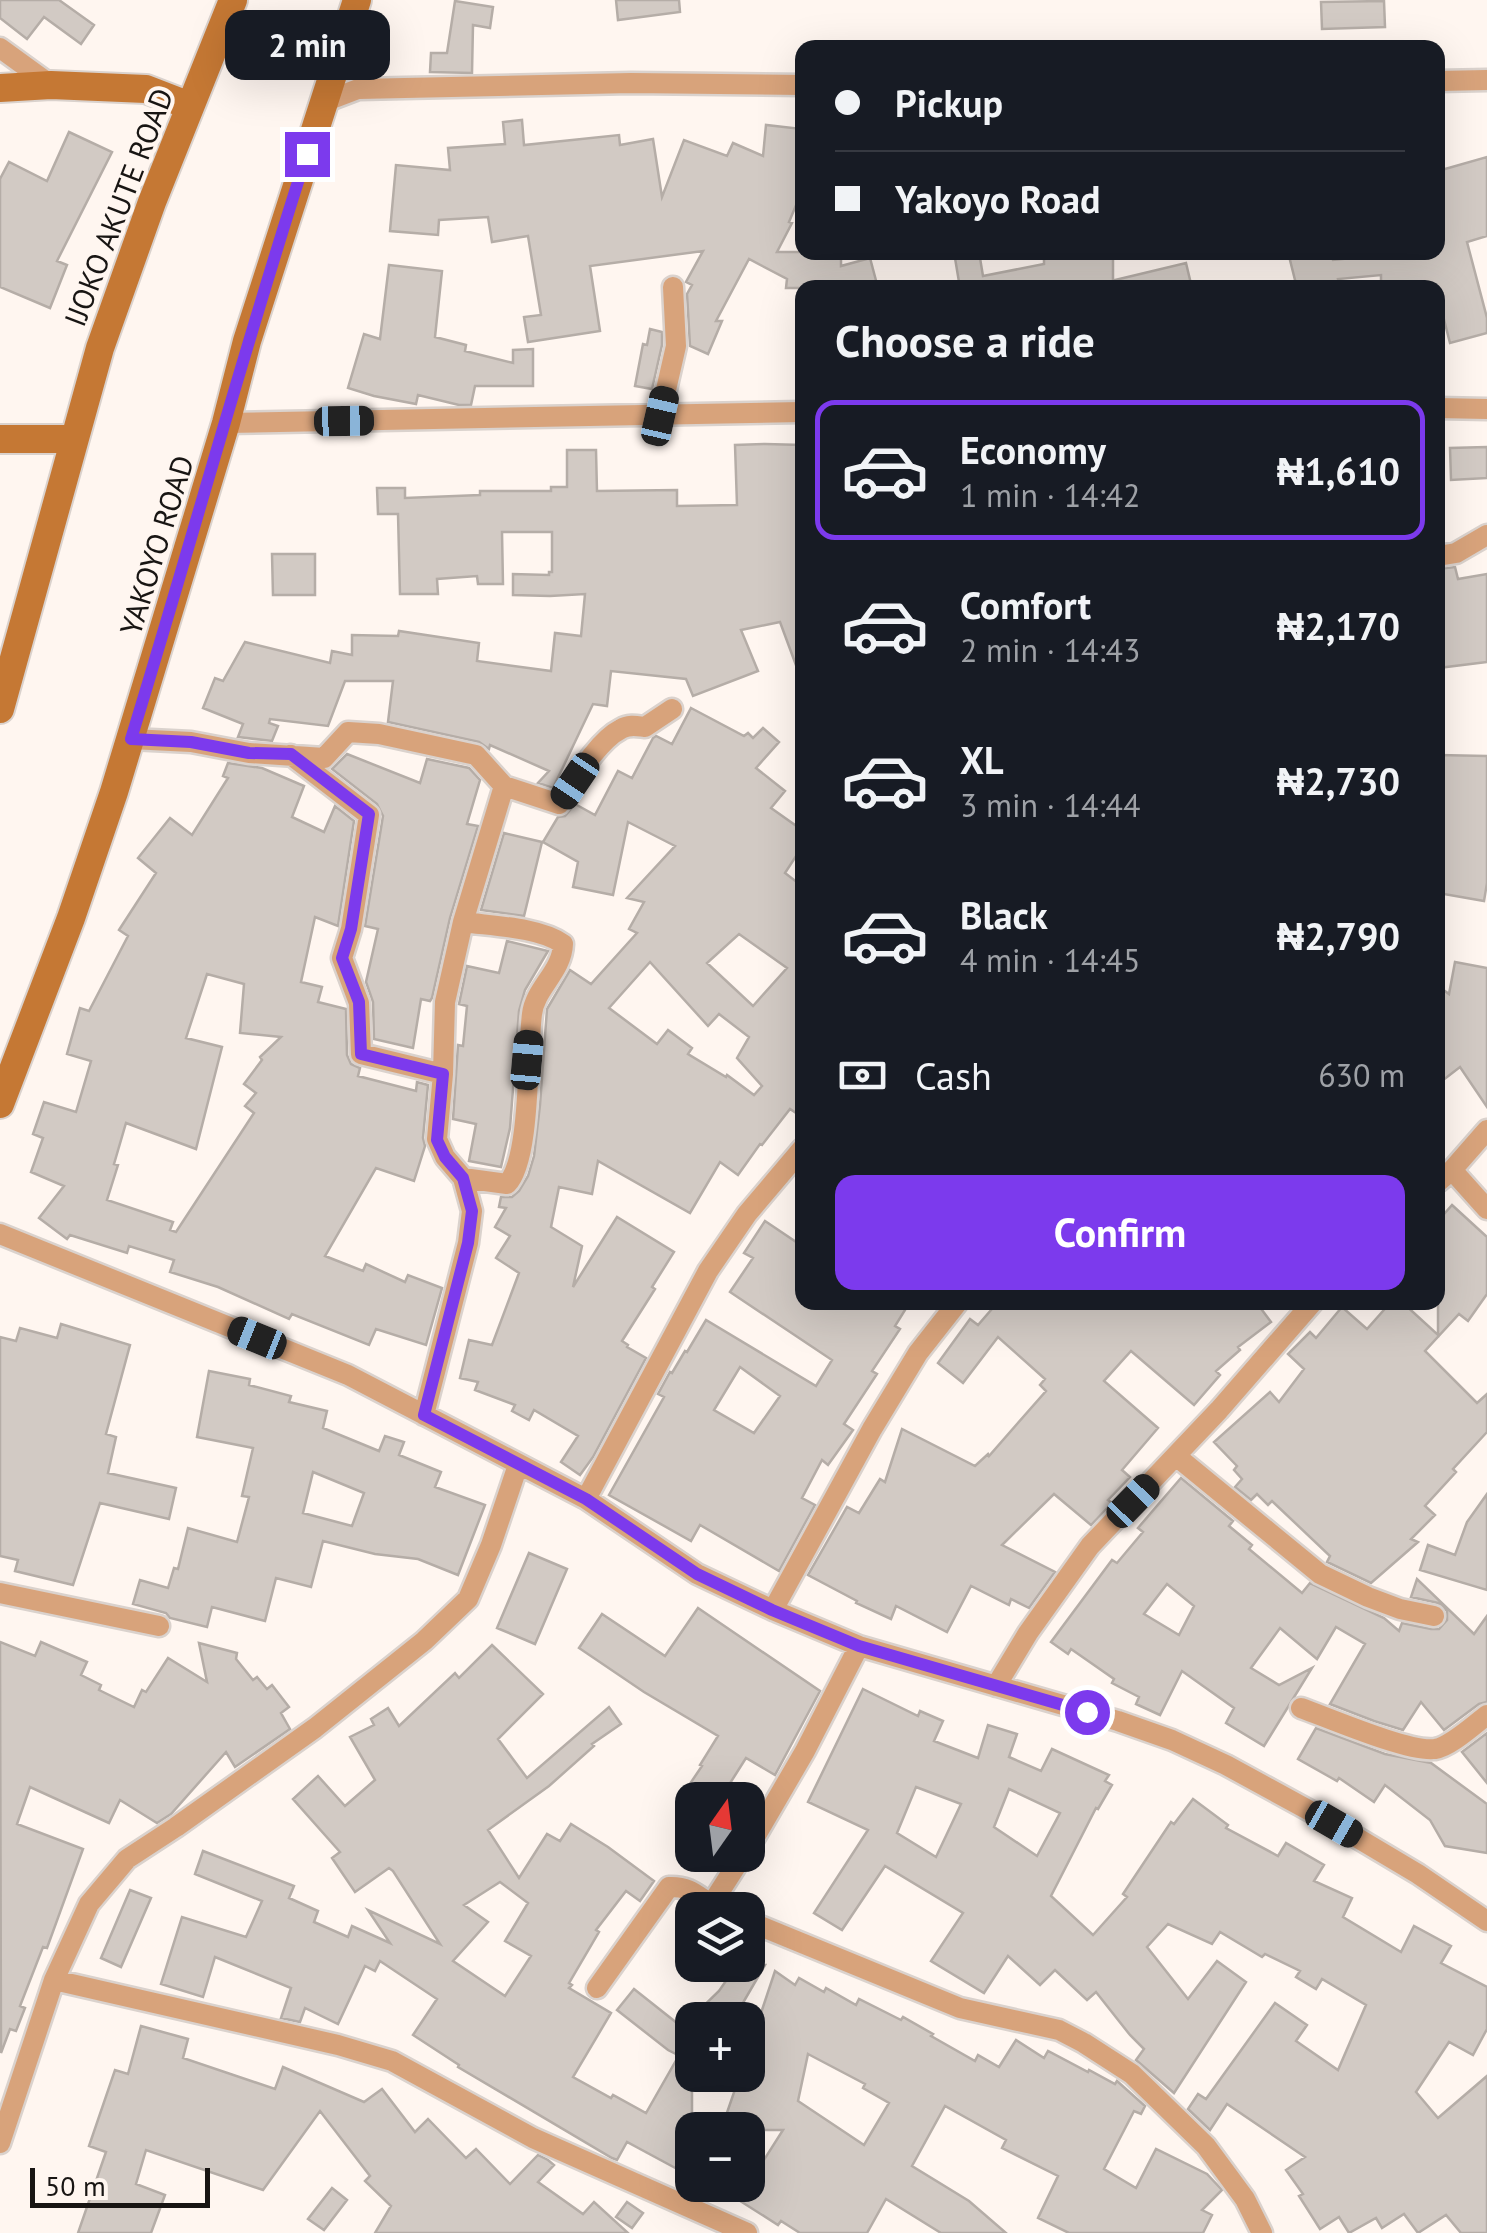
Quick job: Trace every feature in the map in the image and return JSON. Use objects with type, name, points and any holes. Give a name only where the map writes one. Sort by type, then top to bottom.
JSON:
[{"type":"main road","name":"IJOKO AKUTE ROAD","points":[[73,439],[100,348],[152,202],[233,0]]},
{"type":"main road","name":"YAKOYO ROAD","points":[[0,1104],[71,918],[131,739],[226,423],[247,340],[357,0]]},
{"type":"main road","points":[[0,88],[51,85],[146,89],[190,106]]},
{"type":"main road","points":[[0,439],[73,439],[0,709]]},
{"type":"street","points":[[0,48],[51,85]]},
{"type":"street","points":[[1445,81],[1487,80]]},
{"type":"street","points":[[324,102],[358,88],[631,83],[795,85]]},
{"type":"street","points":[[660,416],[676,346],[673,287]]},
{"type":"street","points":[[1445,408],[1487,409]]},
{"type":"street","points":[[226,423],[795,412]]},
{"type":"street","points":[[1445,555],[1456,553],[1487,534]]},
{"type":"street","points":[[131,739],[324,758],[348,732],[380,734],[476,755],[504,786],[559,804],[591,757],[620,729],[631,725],[645,727],[672,708]]},
{"type":"street","points":[[291,754],[369,814],[351,929],[342,958],[359,1002],[361,1054],[443,1074]]},
{"type":"street","points":[[424,1415],[468,1243],[472,1211],[463,1178],[437,1140],[445,1002],[462,922],[504,786]]},
{"type":"street","points":[[462,922],[537,933],[563,944],[555,972],[532,1008],[527,1108],[515,1174],[507,1184],[463,1178]]},
{"type":"street","points":[[1487,1130],[1445,1176],[1487,1209]]},
{"type":"street","points":[[586,1499],[708,1271],[746,1214],[795,1157]]},
{"type":"street","points":[[0,1234],[348,1375],[586,1499],[697,1574],[772,1610],[859,1646],[1118,1721],[1190,1748],[1368,1844],[1487,1921]]},
{"type":"street","points":[[772,1610],[918,1352],[952,1310]]},
{"type":"street","points":[[996,1686],[1090,1546],[1306,1310]]},
{"type":"street","points":[[1176,1456],[1320,1574],[1400,1609],[1434,1616]]},
{"type":"street","points":[[0,2143],[54,1980],[90,1904],[127,1859],[315,1728],[468,1599],[518,1465]]},
{"type":"street","points":[[0,1592],[160,1626]]},
{"type":"street","points":[[765,1819],[859,1646]]},
{"type":"street","points":[[1301,1708],[1403,1744],[1432,1750],[1445,1746],[1487,1715]]},
{"type":"street","points":[[596,1988],[669,1888],[684,1886],[693,1892]]},
{"type":"street","points":[[765,1927],[960,2008],[1059,2030],[1084,2043],[1132,2074],[1206,2146],[1245,2198],[1262,2233]]},
{"type":"street","points":[[54,1980],[392,2060],[533,2138],[716,2227],[747,2233]]},
{"type":"building","points":[[0,0],[59,0],[94,25],[81,44],[44,17],[27,39],[0,18]]},
{"type":"building","points":[[616,0],[679,0],[680,12],[618,20]]},
{"type":"building","points":[[455,1],[493,7],[490,28],[473,25],[472,73],[430,72],[431,53],[447,53]]},
{"type":"building","points":[[1384,1],[1385,27],[1322,29],[1321,2]]},
{"type":"building","points":[[522,120],[524,145],[619,135],[620,145],[653,139],[662,197],[684,140],[727,156],[733,143],[763,156],[766,125],[795,128],[795,208],[777,252],[795,252],[795,260],[841,260],[841,266],[871,260],[876,280],[795,280],[795,288],[786,288],[787,279],[749,259],[716,321],[722,321],[708,354],[690,346],[687,294],[692,285],[686,282],[703,251],[590,266],[600,331],[528,342],[524,317],[541,315],[528,236],[492,242],[488,217],[439,220],[438,235],[390,231],[396,165],[450,170],[448,148],[505,144],[503,122]]},
{"type":"building","points":[[69,132],[112,152],[57,261],[67,265],[50,308],[0,287],[0,179],[9,162],[47,181]]},
{"type":"building","points":[[1487,157],[1487,236],[1467,242],[1487,318],[1487,333],[1450,343],[1445,323],[1445,280],[1381,280],[1381,275],[1295,280],[1290,260],[1445,260],[1445,169]]},
{"type":"building","points":[[955,260],[980,260],[983,276],[1044,264],[1044,260],[1113,260],[1113,280],[959,280]]},
{"type":"building","points":[[1186,263],[1190,280],[1115,280]]},
{"type":"building","points":[[389,265],[442,271],[435,337],[466,345],[465,351],[513,363],[513,350],[533,349],[533,386],[475,386],[471,405],[418,395],[416,404],[348,388],[364,334],[380,339]]},
{"type":"building","points":[[650,329],[662,332],[652,389],[635,386]]},
{"type":"building","points":[[735,445],[795,445],[795,662],[780,622],[741,630],[758,671],[693,696],[686,679],[611,671],[607,706],[593,704],[553,788],[538,783],[549,771],[490,745],[489,749],[479,742],[388,722],[393,681],[345,681],[328,726],[270,719],[269,723],[278,726],[272,741],[238,737],[243,724],[203,708],[215,678],[223,681],[245,642],[330,663],[332,651],[352,655],[352,635],[398,636],[399,631],[479,643],[477,661],[551,671],[555,633],[581,636],[585,594],[513,595],[513,574],[552,572],[552,532],[502,532],[503,584],[478,584],[477,576],[437,579],[438,594],[400,594],[398,514],[378,514],[377,488],[405,488],[405,498],[480,495],[480,491],[551,491],[551,487],[567,487],[567,450],[596,450],[597,491],[677,490],[677,506],[737,505]]},
{"type":"building","points":[[1487,447],[1487,478],[1451,480],[1450,448]]},
{"type":"building","points":[[272,554],[315,554],[315,595],[273,595]]},
{"type":"building","points":[[1455,567],[1458,579],[1487,574],[1487,662],[1445,667],[1445,568]]},
{"type":"building","points":[[691,708],[744,736],[748,733],[753,738],[763,728],[779,742],[756,768],[785,791],[771,808],[795,825],[795,858],[785,873],[795,881],[795,1112],[790,1109],[738,1175],[720,1162],[690,1213],[598,1161],[592,1194],[559,1187],[551,1227],[582,1246],[573,1287],[617,1217],[674,1252],[622,1341],[646,1358],[580,1475],[561,1462],[578,1436],[534,1410],[529,1420],[512,1411],[515,1405],[475,1390],[478,1382],[460,1378],[469,1340],[492,1345],[519,1273],[496,1258],[510,1236],[495,1227],[506,1208],[499,1207],[501,1197],[512,1197],[519,1191],[534,1156],[547,1009],[570,970],[591,984],[637,933],[629,929],[644,902],[627,898],[675,846],[628,822],[613,895],[573,887],[578,862],[543,842],[558,817],[565,816],[575,804],[595,815],[618,771],[632,778],[656,736],[672,744]],"holes":[[[739,934],[787,968],[753,1006],[707,963]],[[650,962],[708,1026],[719,1014],[749,1037],[737,1058],[762,1086],[754,1095],[688,1054],[692,1048],[668,1030],[657,1044],[609,1008]]]},
{"type":"building","points":[[347,754],[420,783],[427,759],[469,768],[480,780],[467,824],[478,826],[450,918],[432,998],[421,999],[413,1048],[374,1039],[373,1002],[366,982],[378,929],[365,926],[383,816],[377,804],[332,769]]},
{"type":"building","points":[[1445,755],[1487,756],[1484,901],[1445,894]]},
{"type":"building","points":[[228,763],[262,768],[304,786],[292,817],[324,832],[335,806],[354,821],[338,926],[315,917],[301,982],[322,987],[318,1002],[346,1009],[347,1055],[351,1064],[360,1068],[358,1076],[416,1091],[417,1082],[428,1085],[425,1146],[414,1181],[376,1168],[325,1256],[363,1271],[366,1264],[405,1282],[408,1275],[442,1288],[426,1345],[376,1329],[369,1345],[292,1314],[289,1319],[218,1287],[170,1272],[174,1260],[129,1246],[127,1253],[70,1235],[67,1239],[39,1218],[64,1186],[31,1172],[43,1138],[33,1134],[44,1102],[76,1112],[91,1061],[67,1054],[80,1008],[89,1011],[128,936],[119,930],[156,873],[138,858],[170,818],[192,835],[228,778],[223,776]],"holes":[[[207,974],[244,984],[240,1033],[281,1037],[260,1057],[262,1060],[244,1084],[256,1093],[245,1106],[254,1113],[176,1232],[170,1230],[173,1222],[107,1200],[118,1165],[114,1164],[126,1123],[196,1149],[222,1047],[186,1038]]]},
{"type":"building","points":[[504,833],[542,842],[524,916],[481,910]]},
{"type":"building","points":[[507,941],[548,951],[525,990],[519,1011],[510,1128],[501,1167],[469,1161],[476,1124],[453,1119],[458,1045],[463,1046],[467,1006],[459,1004],[467,966],[499,973]]},
{"type":"building","points":[[1455,962],[1487,968],[1487,1107],[1460,1067],[1445,1079],[1445,991],[1449,994]]},
{"type":"building","points":[[1452,1205],[1487,1237],[1487,1294],[1468,1321],[1459,1314],[1425,1351],[1477,1403],[1487,1394],[1487,1432],[1425,1506],[1435,1515],[1411,1539],[1418,1542],[1371,1583],[1327,1562],[1330,1556],[1272,1501],[1268,1505],[1257,1494],[1251,1500],[1235,1487],[1242,1479],[1234,1470],[1237,1466],[1214,1442],[1270,1392],[1279,1402],[1304,1369],[1288,1354],[1310,1332],[1316,1338],[1339,1310],[1345,1310],[1367,1329],[1384,1310],[1411,1310],[1438,1335],[1438,1310],[1445,1310],[1445,1213]]},
{"type":"building","points":[[765,1221],[795,1241],[795,1310],[905,1310],[895,1326],[900,1329],[872,1371],[877,1374],[844,1424],[853,1430],[828,1465],[822,1460],[802,1498],[815,1505],[779,1571],[700,1525],[691,1541],[609,1495],[664,1397],[658,1394],[670,1372],[706,1320],[816,1386],[832,1360],[730,1292],[753,1258],[744,1253]],"holes":[[[740,1367],[780,1396],[754,1433],[714,1410]]]},
{"type":"building","points":[[991,1310],[1262,1310],[1271,1322],[1238,1347],[1240,1350],[1216,1371],[1220,1375],[1194,1405],[1131,1351],[1104,1381],[1158,1428],[1122,1470],[1130,1477],[1091,1525],[1054,1494],[1002,1545],[1055,1572],[1029,1608],[1011,1599],[1009,1605],[971,1586],[947,1632],[896,1606],[891,1619],[808,1575],[847,1507],[859,1513],[880,1479],[885,1482],[902,1429],[975,1466],[989,1456],[1046,1391],[1040,1385],[1045,1379],[998,1337],[963,1383],[938,1363],[970,1319],[978,1325]]},
{"type":"building","points":[[61,1324],[130,1345],[106,1434],[116,1437],[108,1473],[176,1488],[169,1519],[100,1503],[73,1585],[15,1571],[18,1560],[0,1556],[0,1337],[16,1341],[20,1328],[57,1338]]},
{"type":"building","points":[[209,1371],[250,1379],[249,1385],[291,1396],[289,1402],[327,1411],[323,1428],[379,1451],[385,1436],[404,1442],[399,1455],[441,1472],[435,1487],[485,1505],[458,1575],[418,1559],[375,1554],[323,1541],[311,1587],[276,1578],[265,1621],[212,1607],[207,1627],[133,1604],[140,1580],[168,1588],[174,1568],[178,1569],[188,1528],[237,1542],[249,1497],[242,1496],[253,1448],[197,1437]],"holes":[[[313,1472],[364,1493],[352,1526],[303,1513]]]},
{"type":"building","points":[[1181,1478],[1233,1521],[1229,1526],[1252,1545],[1249,1549],[1302,1593],[1310,1583],[1384,1618],[1399,1631],[1402,1623],[1439,1629],[1447,1620],[1447,1611],[1438,1603],[1411,1597],[1417,1579],[1474,1634],[1487,1616],[1487,1702],[1444,1730],[1421,1702],[1403,1730],[1330,1704],[1365,1644],[1336,1627],[1317,1659],[1280,1628],[1251,1668],[1279,1685],[1312,1668],[1264,1746],[1226,1723],[1234,1708],[1182,1671],[1160,1715],[1136,1704],[1139,1697],[1112,1683],[1114,1679],[1071,1649],[1068,1654],[1051,1642],[1112,1560],[1117,1563],[1143,1532],[1138,1528]],"holes":[[[1167,1584],[1194,1606],[1179,1635],[1144,1614]]]},
{"type":"building","points":[[1487,1494],[1487,1590],[1420,1570],[1428,1545],[1455,1555],[1467,1522]]},
{"type":"building","points":[[529,1553],[567,1569],[535,1644],[497,1628]]},
{"type":"building","points":[[698,1608],[820,1691],[775,1775],[746,1758],[731,1782],[691,1782],[718,1736],[579,1648],[602,1614],[665,1656]]},
{"type":"building","points":[[0,1642],[35,1656],[41,1642],[87,1662],[81,1675],[101,1685],[99,1690],[134,1707],[142,1690],[146,1692],[168,1658],[207,1682],[199,1643],[237,1653],[236,1659],[253,1680],[257,1677],[267,1689],[272,1685],[289,1707],[281,1713],[290,1729],[235,1767],[226,1752],[171,1814],[157,1823],[120,1800],[109,1823],[30,1787],[17,1824],[83,1849],[47,1948],[43,1947],[20,2006],[25,2008],[16,2031],[10,2029],[1,2053]]},
{"type":"building","points":[[492,1645],[543,1694],[498,1739],[527,1778],[609,1707],[621,1724],[592,1744],[549,1786],[488,1830],[519,1878],[547,1834],[560,1841],[571,1824],[654,1881],[640,1901],[626,1891],[596,1930],[599,1932],[569,1983],[569,1988],[611,2013],[573,2077],[646,2113],[675,2062],[675,2092],[692,2092],[692,2112],[675,2112],[675,2168],[627,2142],[617,2160],[612,2158],[458,2067],[413,2035],[437,1999],[380,1961],[375,1971],[365,1966],[338,2024],[305,2008],[300,2022],[281,2018],[291,1988],[215,1957],[203,1997],[161,1984],[182,1917],[246,1937],[262,1901],[195,1874],[203,1851],[294,1886],[289,1898],[318,1911],[314,1922],[348,1937],[352,1926],[390,1943],[368,1910],[440,1944],[389,1868],[355,1892],[332,1858],[340,1852],[293,1799],[318,1776],[345,1806],[375,1780],[350,1737],[374,1725],[371,1719],[388,1708],[399,1726],[455,1673],[459,1678]],"holes":[[[500,1882],[528,1903],[505,1941],[531,1956],[505,1996],[453,1961],[488,1922],[464,1905]]]},
{"type":"building","points":[[863,1689],[918,1716],[920,1711],[943,1721],[934,1741],[978,1758],[988,1725],[1017,1734],[1009,1757],[1041,1771],[1052,1749],[1109,1775],[1105,1781],[1112,1785],[1051,1896],[1093,1935],[1127,1897],[1123,1894],[1171,1822],[1174,1824],[1193,1799],[1228,1825],[1226,1828],[1278,1856],[1286,1843],[1324,1865],[1314,1881],[1352,1898],[1343,1917],[1401,1952],[1414,1926],[1451,1946],[1441,1963],[1487,1987],[1487,2029],[1473,2055],[1449,2042],[1416,2092],[1438,2118],[1487,2076],[1487,2233],[1461,2233],[1446,2215],[1418,2233],[1404,2214],[1382,2228],[1376,2218],[1349,2233],[1339,2217],[1320,2229],[1286,2170],[1305,2157],[1227,2104],[1210,2130],[1188,2109],[1198,2094],[1206,2099],[1275,2003],[1307,2025],[1296,2041],[1338,2070],[1366,2005],[1322,1979],[1316,1989],[1296,1977],[1300,1971],[1265,1954],[1262,1957],[1220,1932],[1212,1944],[1168,1924],[1147,1947],[1188,1999],[1217,1961],[1246,1982],[1174,2093],[1136,2060],[1144,2049],[1096,1992],[1087,2000],[1055,1970],[1040,1985],[1008,1956],[984,1993],[931,1961],[963,1913],[885,1866],[842,1930],[814,1913],[868,1830],[808,1802]],"holes":[[[916,1787],[961,1804],[936,1857],[897,1833]],[[1009,1789],[1060,1813],[1037,1856],[994,1827]]]},
{"type":"building","points":[[1316,1728],[1385,1754],[1431,1763],[1487,1804],[1487,1853],[1445,1846],[1430,1820],[1385,1785],[1374,1802],[1339,1778],[1337,1781],[1298,1759]]},
{"type":"building","points":[[1487,1733],[1487,1783],[1462,1752]]},
{"type":"building","points":[[130,1890],[151,1898],[121,1967],[101,1958]]},
{"type":"building","points":[[775,1971],[795,1985],[799,1978],[856,2005],[859,1999],[901,2020],[903,2017],[975,2061],[978,2055],[999,2067],[1016,2040],[1044,2058],[1048,2051],[1115,2084],[1117,2081],[1145,2106],[1141,2114],[1134,2111],[1104,2169],[1136,2188],[1156,2149],[1207,2174],[1222,2190],[1202,2210],[1212,2215],[1203,2233],[1069,2233],[1038,2218],[1058,2176],[1002,2148],[1006,2140],[945,2106],[912,2166],[969,2201],[1006,2233],[941,2233],[886,2199],[867,2233],[800,2233],[781,2221],[778,2225],[742,2202],[765,2202],[765,2158],[783,2130],[765,2130],[765,2112],[727,2112],[734,2092],[765,2092],[765,2002]],"holes":[[[808,2054],[865,2084],[863,2088],[889,2103],[864,2145],[798,2101]]]},
{"type":"building","points":[[725,1982],[755,1982],[743,2002],[708,2002]]},
{"type":"building","points":[[634,1989],[675,2021],[675,2054],[617,2010]]},
{"type":"building","points":[[141,2026],[188,2039],[183,2058],[275,2089],[283,2067],[364,2102],[382,2089],[415,2132],[428,2119],[466,2158],[476,2149],[510,2184],[538,2155],[554,2165],[538,2182],[583,2214],[594,2202],[628,2233],[375,2233],[391,2206],[365,2181],[370,2176],[320,2111],[263,2190],[146,2150],[136,2184],[165,2195],[151,2233],[78,2233],[106,2152],[89,2146],[115,2070],[128,2074]]},
{"type":"building","points":[[332,2188],[347,2200],[324,2230],[308,2219]]},
{"type":"building","points":[[627,2202],[643,2213],[632,2228],[616,2217]]},
{"type":"route","points":[[307,154],[247,340],[226,423],[131,739],[291,754],[369,814],[351,929],[342,958],[359,1002],[361,1054],[443,1074],[437,1140],[463,1178],[472,1211],[468,1243],[424,1415],[586,1499],[697,1574],[772,1610],[859,1646],[1087,1712]]}]
